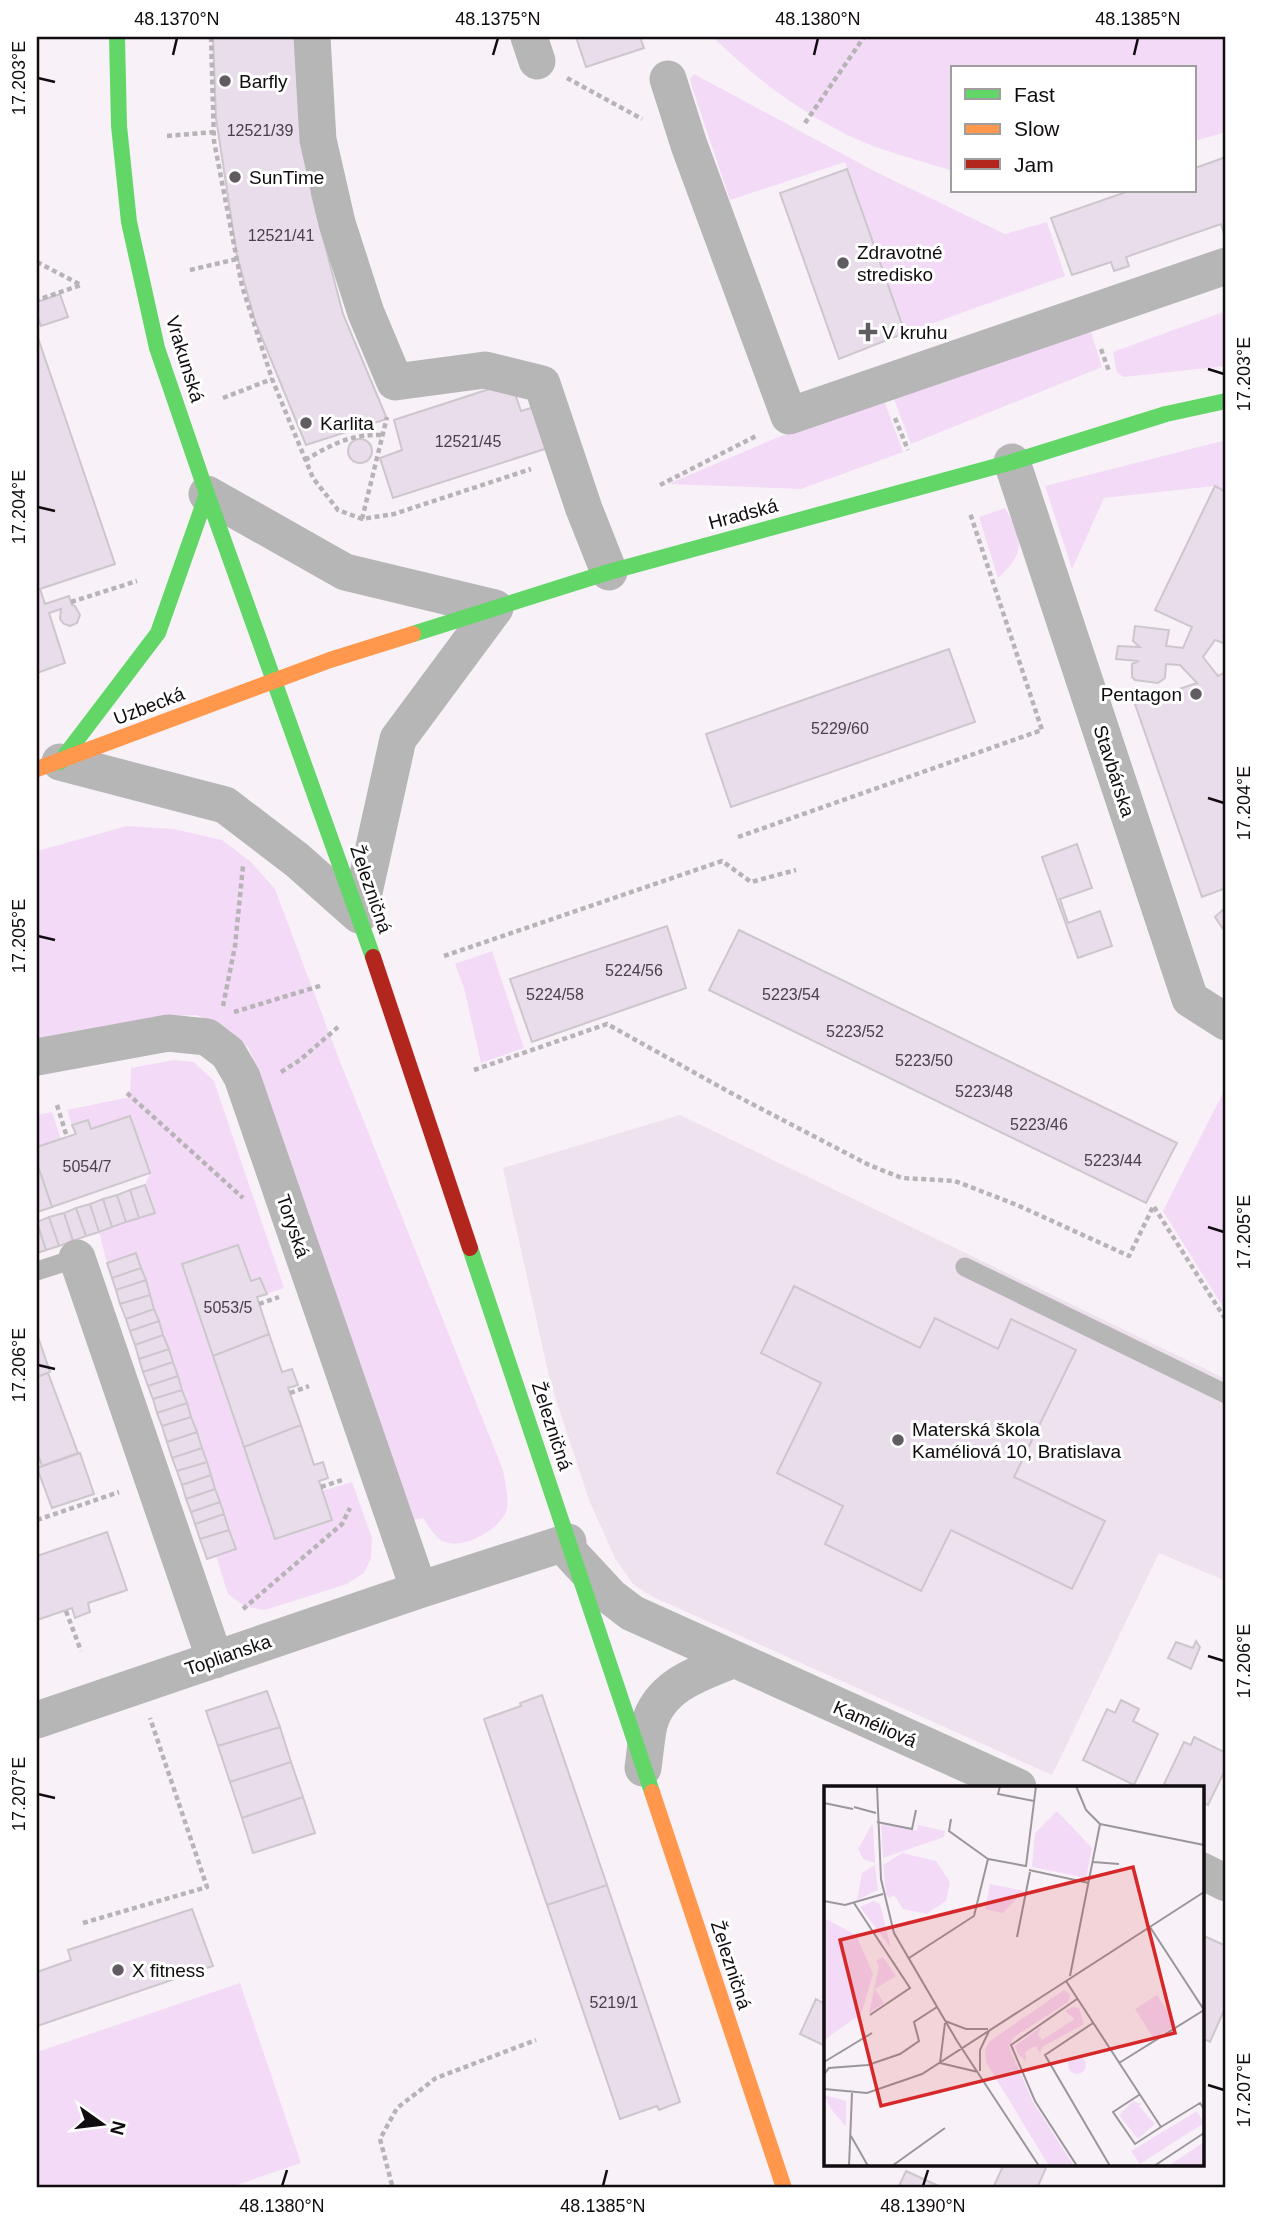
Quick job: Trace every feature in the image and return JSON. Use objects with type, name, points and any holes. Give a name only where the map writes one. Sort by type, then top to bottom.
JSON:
[{"type":"street","name":"Vrakunská","points":[[117,37],[120,126],[129,222],[157,348],[206,494],[275,680]]},
{"type":"street","points":[[312,37],[318,140],[337,223],[366,313],[395,382],[485,370],[542,384],[584,509],[609,572]]},
{"type":"street","points":[[668,79],[689,145],[789,416],[1226,266]]},
{"type":"street","name":"Hradská","points":[[275,680],[330,660],[609,572],[1012,462],[1166,414],[1226,401]]},
{"type":"street","name":"Stavbárska","points":[[1012,462],[1190,999],[1226,1022]]},
{"type":"street","points":[[206,494],[345,572],[495,608],[398,739],[359,915],[297,860],[225,805],[48,766],[158,633],[206,494]]},
{"type":"street","name":"Uzbecká","points":[[48,766],[275,680]]},
{"type":"street","name":"Železničná","points":[[275,680],[359,915],[784,2188]]},
{"type":"street","points":[[37,1058],[212,1027]]},
{"type":"street","name":"Toryská","points":[[212,1027],[242,1077],[419,1590]]},
{"type":"street","points":[[78,1258],[215,1660]]},
{"type":"street","name":"Toplianska","points":[[37,1720],[419,1590],[570,1548]]},
{"type":"street","name":"Kaméliová","points":[[570,1548],[621,1606],[653,1624],[1016,1786]]},
{"type":"street","points":[[643,1768],[650,1724],[656,1709],[669,1692],[690,1677],[732,1660]]},
{"type":"street","points":[[1204,1872],[1226,1882]]},
{"type":"lane","points":[[37,1272],[78,1258]]},
{"type":"lane","points":[[965,1267],[1226,1394]]},
{"type":"path","points":[[211,37],[214,132],[242,286],[272,380],[305,460],[313,478],[338,510],[362,519],[394,514],[567,457]]},
{"type":"path","points":[[805,123],[864,37]]},
{"type":"path","points":[[533,49],[689,145]]},
{"type":"path","points":[[167,136],[214,132]]},
{"type":"path","points":[[190,270],[237,259]]},
{"type":"path","points":[[37,262],[81,285],[37,300]]},
{"type":"path","points":[[223,398],[272,380]]},
{"type":"path","points":[[362,519],[395,382]]},
{"type":"path","points":[[660,485],[762,434],[789,416]]},
{"type":"path","points":[[305,460],[337,442],[363,434],[383,435]]},
{"type":"path","points":[[738,837],[1042,730],[970,513]]},
{"type":"path","points":[[71,602],[148,578]]},
{"type":"path","points":[[212,1027],[224,1004],[235,946],[244,857]]},
{"type":"path","points":[[444,956],[722,861],[751,882],[796,870]]},
{"type":"path","points":[[212,1027],[323,985]]},
{"type":"path","points":[[474,1070],[607,1024],[730,1093],[869,1165],[902,1178],[956,1181],[1017,1205],[1129,1256],[1153,1207],[1226,1321]]},
{"type":"path","points":[[247,1093],[300,1060],[338,1027]]},
{"type":"path","points":[[127,1093],[248,1202]]},
{"type":"path","points":[[57,1105],[67,1137]]},
{"type":"path","points":[[37,1520],[124,1490]]},
{"type":"path","points":[[243,1609],[342,1524],[354,1500]]},
{"type":"path","points":[[66,1611],[81,1651]]},
{"type":"path","points":[[83,1923],[207,1886],[147,1710]]},
{"type":"path","points":[[392,2185],[380,2139],[397,2108],[436,2078],[536,2040]]},
{"type":"shaded area","points":[[713,37],[1226,37],[1226,132],[1196,141],[1196,66],[951,66],[951,170],[876,147],[832,127],[768,85]]},
{"type":"shaded area","points":[[694,74],[876,172],[1005,234],[1047,222],[1065,276],[905,333],[845,162],[730,200],[692,87],[690,79]]},
{"type":"shaded area","points":[[1226,311],[1226,366],[1124,377],[1117,373],[1113,352]]},
{"type":"shaded area","points":[[1090,329],[1102,367],[911,444],[894,399]]},
{"type":"shaded area","points":[[885,403],[903,452],[801,489],[668,484],[781,436]]},
{"type":"shaded area","points":[[1226,440],[1226,492],[1214,486],[1104,498],[1072,569],[1045,486]]},
{"type":"shaded area","points":[[1005,508],[1015,529],[1019,546],[1013,561],[998,578],[979,517]]},
{"type":"shaded area","points":[[127,826],[174,829],[222,840],[251,862],[275,889],[339,1059],[503,1470],[507,1509],[498,1523],[481,1536],[453,1544],[435,1535],[423,1518],[413,1520],[258,1068],[248,1047],[230,1031],[197,1015],[169,1016],[37,1041],[37,851]]},
{"type":"shaded area","points":[[492,951],[524,1048],[481,1063],[464,988],[455,964]]},
{"type":"shaded area","points":[[174,1060],[194,1062],[214,1081],[284,1288],[267,1294],[260,1278],[251,1281],[275,1539],[332,1520],[322,1491],[352,1482],[372,1538],[371,1558],[364,1573],[347,1584],[265,1610],[244,1606],[228,1594],[216,1556],[235,1549],[136,1254],[107,1263],[99,1232],[154,1213],[145,1185],[150,1173],[130,1116],[91,1129],[88,1120],[72,1125],[67,1110],[130,1097],[131,1068]]},
{"type":"shaded area","points":[[1224,1091],[1226,1092],[1226,1312],[1163,1211]]},
{"type":"shaded area","points":[[52,1112],[61,1139],[37,1147],[37,1115]]},
{"type":"shaded area","name":"Materská škola Kaméliová 10, Bratislava","points":[[680,1115],[1226,1379],[1226,1581],[1159,1553],[1052,1775],[651,1596],[633,1584],[616,1560],[589,1500],[550,1381],[503,1168]]},
{"type":"shaded area","points":[[240,1983],[301,2163],[228,2188],[37,2188],[37,2052]]},
{"type":"building","points":[[213,37],[300,37],[312,196],[343,314],[387,419],[306,445],[255,321],[237,256],[216,118]]},
{"type":"building","points":[[576,37],[640,37],[644,48],[586,67]]},
{"type":"building","points":[[1226,157],[1226,233],[1224,234],[1221,224],[1126,257],[1129,266],[1114,271],[1111,262],[1072,275],[1051,218],[1126,192],[1196,192],[1196,168]]},
{"type":"building","name":"Zdravotné stredisko","points":[[847,169],[905,333],[839,359],[780,193]]},
{"type":"building","points":[[60,294],[68,317],[41,326],[37,315],[37,302]]},
{"type":"building","points":[[37,335],[115,564],[40,589],[45,604],[69,596],[80,615],[77,623],[70,626],[60,619],[61,609],[49,613],[65,663],[37,673]]},
{"type":"building","points":[[511,382],[521,411],[541,405],[554,446],[393,498],[380,458],[402,450],[394,420]]},
{"type":"building","points":[[360,439],[369,442],[372,451],[369,460],[360,463],[351,460],[348,451],[351,442]]},
{"type":"building","name":"Pentagon","points":[[1215,486],[1226,492],[1226,644],[1215,640],[1203,657],[1218,676],[1226,672],[1226,888],[1202,897],[1135,704],[1197,683],[1180,665],[1166,664],[1165,678],[1158,683],[1135,680],[1132,677],[1132,664],[1139,661],[1116,659],[1118,646],[1140,647],[1133,641],[1135,626],[1169,630],[1166,646],[1183,648],[1192,627],[1155,610]]},
{"type":"building","points":[[949,649],[975,722],[731,807],[706,734]]},
{"type":"building","points":[[1077,844],[1092,888],[1060,899],[1068,923],[1100,911],[1112,946],[1078,958],[1042,857]]},
{"type":"building","points":[[1226,907],[1226,929],[1223,929],[1215,917]]},
{"type":"building","points":[[667,926],[686,988],[532,1042],[510,979]]},
{"type":"building","points":[[739,930],[1177,1143],[1146,1203],[709,990]]},
{"type":"building","points":[[130,1116],[150,1173],[52,1207],[37,1163],[37,1147],[76,1134],[72,1125],[88,1120],[91,1129]]},
{"type":"building","points":[[37,1163],[52,1207],[37,1212]]},
{"type":"building","points":[[145,1185],[155,1213],[139,1218],[130,1190]]},
{"type":"building","points":[[130,1190],[139,1218],[126,1222],[117,1195]]},
{"type":"building","points":[[117,1195],[126,1222],[112,1227],[103,1199]]},
{"type":"building","points":[[103,1199],[112,1227],[99,1232],[90,1204]]},
{"type":"building","points":[[90,1204],[99,1232],[86,1236],[76,1208]]},
{"type":"building","points":[[76,1208],[86,1236],[73,1241],[64,1213]]},
{"type":"building","points":[[64,1213],[73,1241],[59,1246],[49,1217]]},
{"type":"building","points":[[49,1217],[59,1246],[46,1250],[37,1222]]},
{"type":"building","points":[[37,1223],[46,1250],[37,1253]]},
{"type":"building","points":[[238,1245],[251,1281],[260,1278],[267,1294],[257,1297],[269,1334],[213,1356],[182,1264]]},
{"type":"building","points":[[136,1253],[141,1268],[112,1278],[107,1263]]},
{"type":"building","points":[[141,1268],[146,1280],[116,1290],[112,1278]]},
{"type":"building","points":[[146,1280],[150,1295],[120,1304],[116,1290]]},
{"type":"building","points":[[794,1286],[920,1348],[935,1318],[998,1349],[1011,1319],[1076,1350],[1014,1477],[1105,1521],[1072,1589],[951,1530],[921,1591],[825,1544],[843,1506],[777,1473],[821,1383],[761,1353]]},
{"type":"building","points":[[150,1295],[154,1309],[126,1319],[120,1304]]},
{"type":"building","points":[[154,1309],[159,1321],[130,1331],[126,1319]]},
{"type":"building","points":[[159,1321],[163,1335],[135,1345],[130,1331]]},
{"type":"building","points":[[37,1334],[50,1372],[37,1377]]},
{"type":"building","points":[[269,1334],[282,1372],[292,1369],[298,1385],[288,1388],[301,1425],[244,1447],[213,1356]]},
{"type":"building","points":[[163,1335],[169,1349],[139,1359],[135,1345]]},
{"type":"building","points":[[169,1349],[173,1362],[143,1372],[139,1359]]},
{"type":"building","points":[[173,1362],[178,1376],[148,1386],[143,1372]]},
{"type":"building","points":[[48,1373],[78,1453],[42,1466],[37,1452],[37,1377]]},
{"type":"building","points":[[178,1376],[182,1390],[153,1399],[148,1386]]},
{"type":"building","points":[[182,1390],[187,1403],[157,1413],[153,1399]]},
{"type":"building","points":[[187,1403],[191,1417],[162,1426],[157,1413]]},
{"type":"building","points":[[191,1417],[197,1432],[167,1442],[162,1426]]},
{"type":"building","points":[[301,1425],[314,1465],[323,1462],[328,1478],[319,1481],[332,1520],[275,1539],[244,1447]]},
{"type":"building","points":[[197,1432],[202,1448],[172,1458],[167,1442]]},
{"type":"building","points":[[202,1448],[207,1462],[177,1471],[172,1458]]},
{"type":"building","points":[[80,1453],[94,1494],[52,1508],[37,1468]]},
{"type":"building","points":[[207,1462],[211,1475],[182,1485],[177,1471]]},
{"type":"building","points":[[211,1475],[215,1489],[186,1499],[182,1485]]},
{"type":"building","points":[[215,1489],[220,1502],[191,1512],[186,1499]]},
{"type":"building","points":[[220,1502],[224,1514],[195,1524],[191,1512]]},
{"type":"building","points":[[224,1514],[229,1530],[200,1539],[195,1524]]},
{"type":"building","points":[[229,1530],[236,1549],[207,1559],[200,1539]]},
{"type":"building","points":[[107,1532],[127,1590],[88,1603],[90,1612],[75,1618],[72,1608],[37,1620],[37,1556]]},
{"type":"building","points":[[1196,1641],[1200,1647],[1191,1669],[1168,1658],[1176,1642],[1193,1648]]},
{"type":"building","points":[[267,1691],[280,1727],[218,1746],[206,1711]]},
{"type":"building","points":[[542,1695],[607,1885],[547,1905],[484,1719],[521,1706],[520,1703]]},
{"type":"building","points":[[1121,1700],[1139,1709],[1133,1721],[1158,1734],[1134,1785],[1083,1760],[1107,1709],[1115,1713]]},
{"type":"building","points":[[280,1727],[291,1762],[230,1782],[218,1746]]},
{"type":"building","points":[[1194,1737],[1226,1753],[1226,1768],[1208,1805],[1204,1803],[1204,1786],[1164,1784],[1184,1742],[1191,1745]]},
{"type":"building","points":[[291,1762],[303,1797],[242,1818],[230,1782]]},
{"type":"building","points":[[303,1797],[315,1833],[253,1853],[242,1818]]},
{"type":"building","points":[[607,1885],[680,2102],[659,2110],[657,2106],[620,2119],[547,1905]]},
{"type":"building","points":[[192,1909],[213,1966],[37,2026],[37,1972],[71,1960],[68,1950]]},
{"type":"building","points":[[1204,1936],[1226,1946],[1226,2006],[1210,2042],[1204,2039]]},
{"type":"building","points":[[816,1999],[824,2003],[824,2046],[800,2034]]},
{"type":"building","points":[[1003,2166],[1046,2168],[1037,2188],[993,2188]]},
{"type":"building","points":[[906,2171],[943,2188],[898,2188]]},
{"type":"traffic: fast","points":[[117,37],[119,126],[129,222],[157,348],[373,957]]},
{"type":"traffic: fast","points":[[413,634],[609,572],[1012,462],[1166,414],[1226,401]]},
{"type":"traffic: fast","points":[[60,762],[158,633],[207,494]]},
{"type":"traffic: fast","points":[[470,1248],[652,1792]]},
{"type":"traffic: slow","points":[[37,769],[330,660],[413,634]]},
{"type":"traffic: slow","points":[[652,1792],[784,2188]]},
{"type":"traffic: jam","points":[[373,957],[470,1248]]},
{"type":"place","name":"Barfly","points":[[225,81]]},
{"type":"place","name":"SunTime","points":[[235,177]]},
{"type":"place","name":"Zdravotné stredisko","points":[[843,263]]},
{"type":"place","name":"V kruhu","points":[[868,332]]},
{"type":"place","name":"Karlita","points":[[306,423]]},
{"type":"place","name":"Pentagon","points":[[1196,694]]},
{"type":"place","name":"Materská škola Kaméliová 10, Bratislava","points":[[898,1440]]},
{"type":"place","name":"X fitness","points":[[118,1970]]}]
